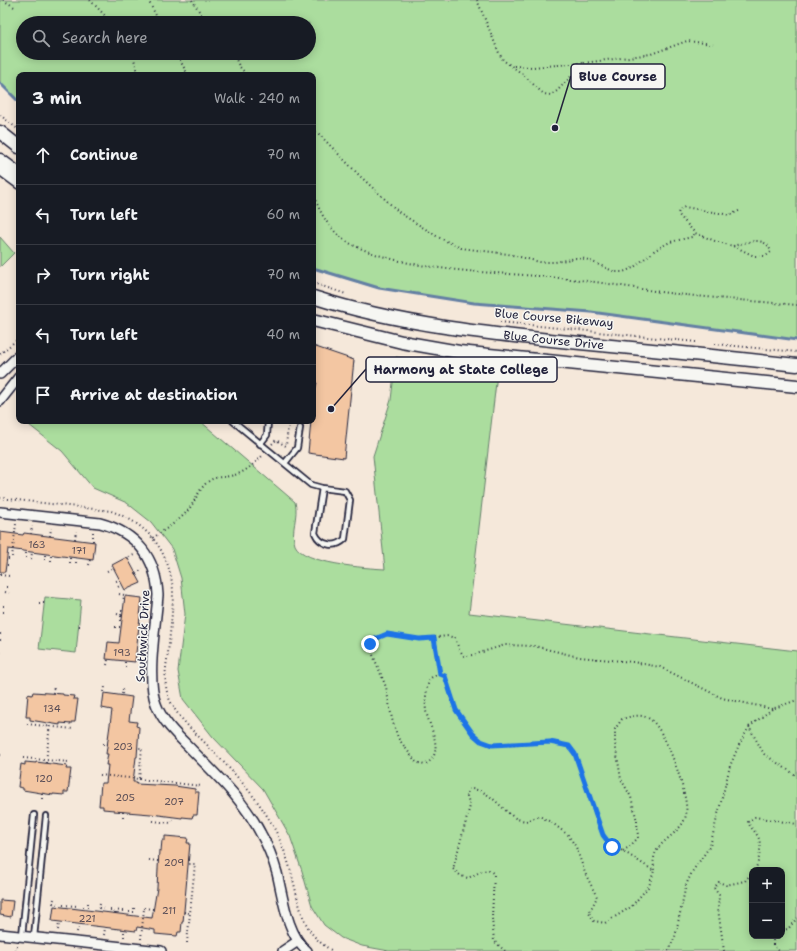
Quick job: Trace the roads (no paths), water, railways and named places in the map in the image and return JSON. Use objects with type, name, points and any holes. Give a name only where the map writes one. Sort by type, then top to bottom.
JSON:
[{"type":"main road","points":[[0,132],[16,145]]},
{"type":"main road","points":[[0,160],[16,172]]},
{"type":"main road","name":"Blue Course Drive","points":[[316,298],[340,306],[445,328],[797,365]]},
{"type":"main road","name":"Blue Course Drive","points":[[316,321],[402,342],[459,352],[797,386]]},
{"type":"street","points":[[0,170],[16,182]]},
{"type":"street","points":[[0,374],[16,358]]},
{"type":"street","points":[[0,401],[16,381]]},
{"type":"street","name":"Southwick Drive","points":[[0,512],[100,523],[112,526],[125,533],[145,552],[158,582],[152,681],[156,705],[171,727],[234,794],[261,832],[272,858],[293,933],[307,951]]},
{"type":"street","points":[[0,934],[161,951]]},
{"type":"street","points":[[283,951],[298,941]]},
{"type":"lane","points":[[237,424],[311,485],[345,491],[350,500],[345,539],[341,544],[335,545],[324,543],[318,539],[315,533],[322,488]]},
{"type":"lane","points":[[260,444],[267,435],[268,424]]},
{"type":"lane","points":[[285,463],[297,448],[300,428]]},
{"type":"lane","points":[[22,936],[34,815]]},
{"type":"lane","points":[[34,938],[46,816]]},
{"type":"waterway","points":[[0,83],[16,99]]},
{"type":"waterway","points":[[316,269],[379,288],[474,303],[591,312],[797,340]]},
{"type":"place","name":"Blue Course","points":[[555,128]]},
{"type":"place","name":"Harmony at State College","points":[[331,409]]}]
